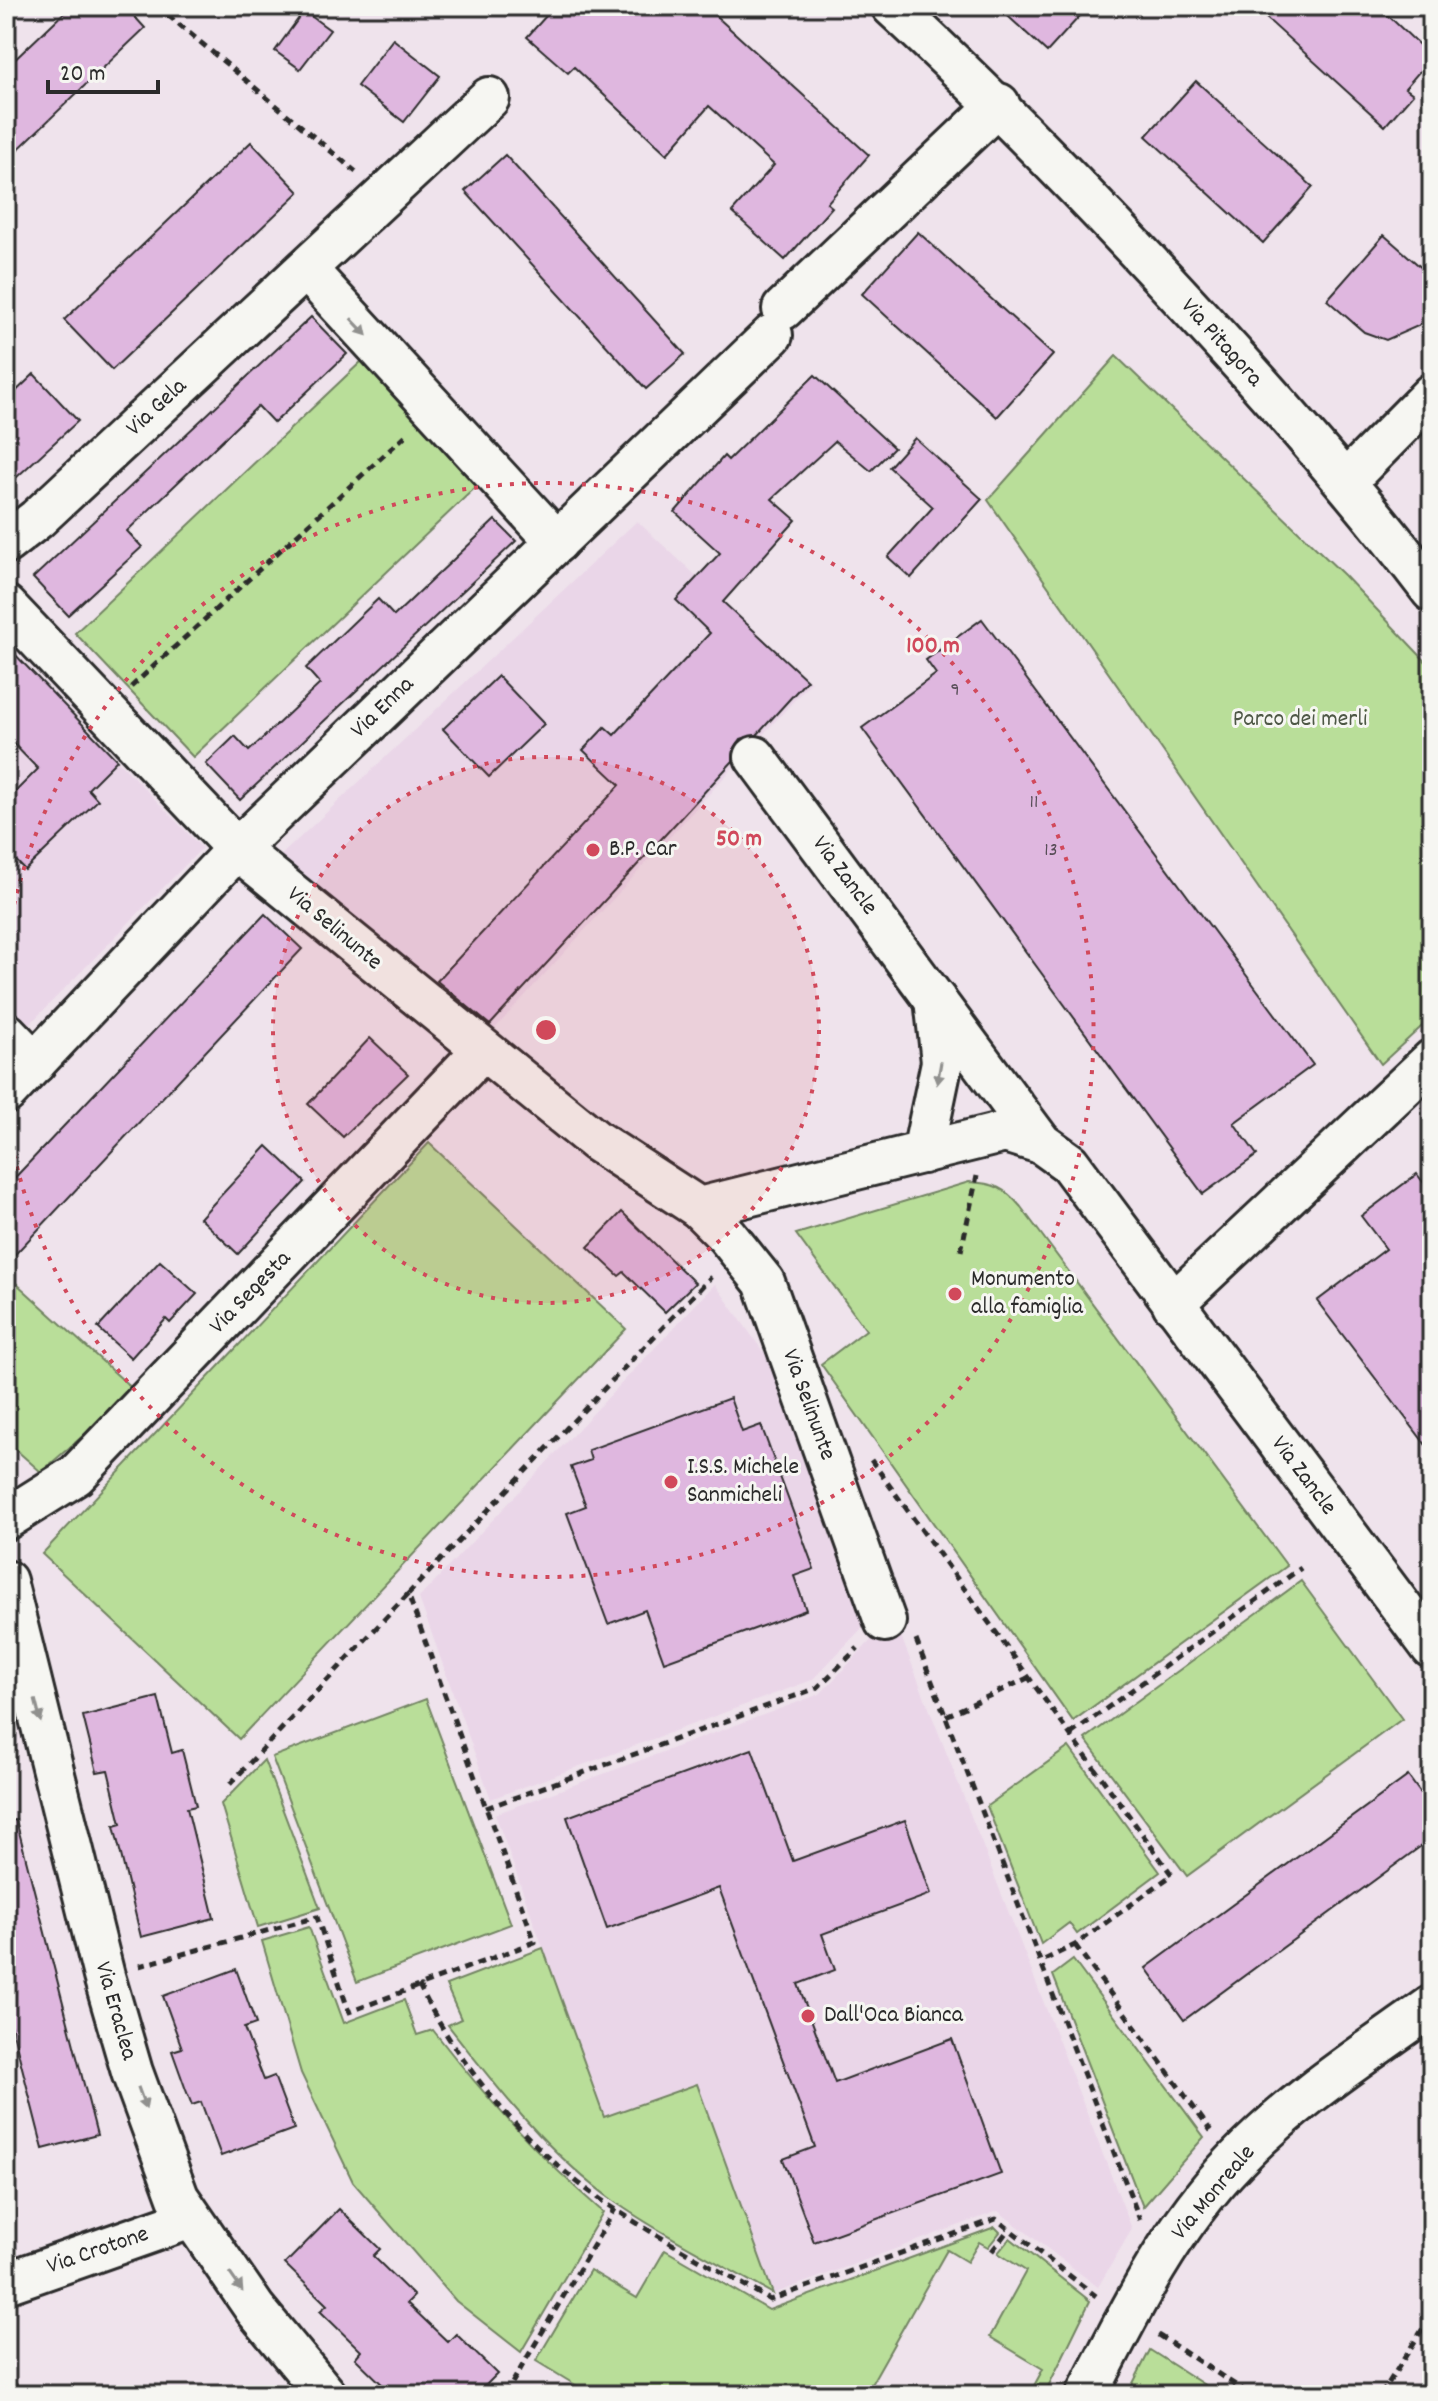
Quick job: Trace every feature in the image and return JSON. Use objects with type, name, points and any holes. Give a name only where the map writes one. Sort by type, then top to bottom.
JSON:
[{"type":"street","name":"Via Pitagora","points":[[892,6],[999,104],[1208,326],[1345,482],[1432,591]]},
{"type":"street","name":"Via Gela","points":[[6,543],[37,519],[489,98]]},
{"type":"street","name":"Via Enna","points":[[6,1093],[237,849],[557,542],[999,104]]},
{"type":"street","points":[[306,269],[557,542]]},
{"type":"street","points":[[1345,482],[1432,394]]},
{"type":"street","name":"Via Selinunte","points":[[6,606],[237,849],[482,1051],[596,1141],[699,1208],[727,1236],[764,1282],[885,1621]]},
{"type":"street","name":"Via Zancle","points":[[755,757],[935,995],[1041,1143],[1069,1163],[1432,1648]]},
{"type":"street","points":[[923,1153],[942,1062],[935,995]]},
{"type":"street","points":[[6,1033],[35,1063]]},
{"type":"street","name":"Via Segesta","points":[[6,1519],[76,1475],[482,1051]]},
{"type":"street","points":[[1173,1304],[1432,1060]]},
{"type":"street","points":[[699,1208],[1005,1132],[1041,1143]]},
{"type":"street","name":"Via Eraclea","points":[[6,1581],[104,1976],[132,2072],[178,2197],[267,2324],[326,2395]]},
{"type":"street","name":"Via Monreale","points":[[1087,2395],[1160,2258],[1237,2159],[1317,2089],[1432,2006]]},
{"type":"street","name":"Via Crotone","points":[[6,2283],[191,2218]]},
{"type":"path","points":[[157,6],[366,181]]},
{"type":"path","points":[[121,695],[410,432]]},
{"type":"path","points":[[961,1251],[979,1167]]},
{"type":"path","points":[[230,1784],[717,1271]]},
{"type":"path","points":[[870,1459],[1172,1875],[1075,1945],[1040,1962]]},
{"type":"path","points":[[1071,1734],[1301,1568]]},
{"type":"path","points":[[135,1967],[317,1917],[349,2012],[535,1942],[408,1594]]},
{"type":"path","points":[[485,1808],[817,1688],[885,1621],[906,1612],[1143,2228]]},
{"type":"path","points":[[946,1716],[1030,1677]]},
{"type":"path","points":[[1075,1945],[1216,2138]]},
{"type":"path","points":[[419,1985],[441,2032],[494,2098],[549,2156],[615,2209],[770,2300],[996,2219],[1100,2299]]},
{"type":"path","points":[[505,2395],[615,2209]]},
{"type":"path","points":[[992,2251],[1009,2229]]},
{"type":"path","points":[[1381,2395],[1432,2314]]},
{"type":"path","points":[[1154,2333],[1251,2395]]},
{"type":"shaded area","points":[[637,521],[811,682],[489,1035],[277,859]]},
{"type":"shaded area","points":[[6,645],[202,848],[28,1026],[6,1004]]},
{"type":"shaded area","name":"I.S.S. Michele Sanmicheli","points":[[715,1284],[774,1367],[866,1624],[812,1680],[491,1799],[419,1598]]},
{"type":"shaded area","name":"Dall'Oca Bianca","points":[[897,1626],[1132,2229],[1098,2287],[998,2211],[773,2294],[697,2084],[604,2117],[495,1814],[820,1694],[877,1634]]},
{"type":"green space","name":"Parco dei merli","points":[[1116,356],[1344,575],[1432,668],[1432,1017],[1381,1064],[988,500]]},
{"type":"green space","points":[[363,360],[480,483],[193,757],[75,633]]},
{"type":"green space","points":[[429,1143],[626,1329],[239,1739],[42,1554]]},
{"type":"green space","points":[[969,1182],[998,1188],[1021,1207],[1287,1566],[1073,1721],[821,1364],[866,1330],[796,1234]]},
{"type":"green space","points":[[6,1274],[135,1391],[41,1472],[6,1441]]},
{"type":"green space","points":[[1301,1581],[1402,1719],[1187,1876],[1085,1739]]},
{"type":"green space","points":[[426,1699],[511,1924],[357,1982],[272,1757]]},
{"type":"green space","points":[[1069,1747],[1160,1872],[1077,1934],[1069,1923],[1041,1944],[987,1806]]},
{"type":"green space","points":[[264,1760],[320,1908],[258,1927],[221,1804]]},
{"type":"green space","points":[[309,1927],[344,2023],[404,2000],[417,2035],[433,2030],[513,2125],[603,2212],[521,2352],[456,2301],[353,2182],[301,2073],[262,1941]]},
{"type":"green space","points":[[543,1948],[604,2117],[697,2084],[773,2294],[653,2226],[591,2183],[525,2120],[448,2025],[461,2019],[446,1985]]},
{"type":"green space","points":[[1073,1960],[1204,2137],[1143,2207],[1053,1975]]},
{"type":"green space","points":[[995,2227],[1000,2232],[988,2247],[979,2242],[967,2262],[947,2250],[865,2395],[592,2395],[536,2361],[590,2270],[637,2298],[665,2250],[769,2310]]},
{"type":"green space","points":[[1010,2238],[1090,2301],[1044,2395],[1029,2395],[1043,2369],[990,2337],[1026,2271],[998,2253]]},
{"type":"green space","points":[[1150,2350],[1220,2395],[1127,2395]]},
{"type":"building","points":[[71,6],[125,6],[145,28],[6,161],[6,68]]},
{"type":"building","points":[[555,6],[705,6],[869,155],[827,203],[832,207],[785,260],[732,212],[774,165],[709,106],[667,154],[574,67],[568,73],[527,37]]},
{"type":"building","points":[[997,6],[1089,6],[1047,52]]},
{"type":"building","points":[[1253,6],[1378,6],[1432,57],[1405,88],[1413,94],[1385,126]]},
{"type":"building","points":[[304,11],[330,30],[300,69],[275,51]]},
{"type":"building","points":[[393,39],[440,76],[404,122],[357,86]]},
{"type":"building","points":[[1196,81],[1313,187],[1263,243],[1146,136]]},
{"type":"building","points":[[251,142],[299,192],[112,370],[64,320]]},
{"type":"building","points":[[505,155],[685,354],[646,389],[465,191]]},
{"type":"building","points":[[918,232],[1053,355],[997,417],[862,294]]},
{"type":"building","points":[[1384,235],[1432,277],[1432,313],[1418,326],[1386,340],[1364,332],[1327,300]]},
{"type":"building","points":[[311,317],[347,354],[274,423],[258,406],[127,531],[142,547],[68,615],[33,578]]},
{"type":"building","points":[[34,374],[78,421],[6,487],[6,401]]},
{"type":"building","points":[[815,375],[894,448],[871,471],[835,441],[772,499],[796,520],[723,602],[807,680],[757,735],[741,739],[734,749],[733,761],[490,1025],[437,981],[620,785],[583,750],[605,727],[614,735],[710,633],[676,600],[720,553],[675,512],[724,456],[728,460]]},
{"type":"building","points":[[915,438],[982,499],[911,578],[888,557],[933,507],[889,467]]},
{"type":"building","points":[[495,520],[516,541],[240,800],[206,764],[235,736],[249,751],[320,684],[306,668],[378,599],[394,616]]},
{"type":"building","points":[[982,619],[1313,1065],[1234,1123],[1257,1155],[1203,1194],[862,728],[936,674],[926,660]]},
{"type":"building","points":[[6,645],[117,760],[88,789],[98,800],[25,870],[6,850],[6,801],[38,769],[6,736]]},
{"type":"building","points":[[498,676],[544,724],[489,777],[443,729]]},
{"type":"building","points":[[265,914],[302,949],[6,1264],[6,1187]]},
{"type":"building","points":[[370,1038],[408,1074],[343,1137],[308,1104]]},
{"type":"building","points":[[267,1146],[305,1182],[238,1254],[200,1218]]},
{"type":"building","points":[[1417,1174],[1432,1194],[1432,1453],[1317,1301],[1386,1249],[1361,1216]]},
{"type":"building","points":[[622,1212],[695,1283],[665,1312],[624,1272],[619,1276],[588,1247]]},
{"type":"building","points":[[160,1261],[197,1294],[170,1323],[166,1319],[131,1358],[98,1328]]},
{"type":"building","points":[[730,1398],[742,1432],[761,1425],[814,1569],[794,1576],[806,1610],[664,1662],[645,1610],[608,1624],[567,1513],[586,1506],[571,1467],[591,1460],[588,1450]]},
{"type":"building","points":[[158,1697],[172,1753],[182,1750],[196,1806],[187,1808],[214,1918],[141,1937],[114,1826],[121,1824],[108,1770],[97,1772],[83,1716]]},
{"type":"building","points":[[752,1749],[793,1861],[905,1820],[931,1894],[822,1934],[835,1970],[798,1984],[835,2083],[952,2039],[1001,2174],[814,2242],[783,2159],[815,2147],[719,1888],[607,1929],[567,1817]]},
{"type":"building","points":[[1408,1776],[1432,1809],[1432,1838],[1184,2020],[1146,1968]]},
{"type":"building","points":[[16,1820],[97,2135],[43,2149],[6,2005],[6,1821]]},
{"type":"building","points":[[236,1969],[256,2024],[244,2028],[264,2080],[274,2076],[294,2129],[221,2156],[201,2102],[192,2105],[186,2090],[172,2051],[182,2048],[163,1996]]},
{"type":"building","points":[[339,2209],[380,2249],[373,2256],[414,2296],[407,2303],[448,2342],[456,2334],[497,2374],[476,2395],[393,2395],[355,2358],[361,2351],[320,2311],[327,2305],[285,2264]]},
{"type":"place","name":"B.P. Car","points":[[593,850]]},
{"type":"place","name":"Monumento alla famiglia","points":[[955,1294]]},
{"type":"place","name":"I.S.S. Michele Sanmicheli","points":[[671,1482]]},
{"type":"place","name":"Dall'Oca Bianca","points":[[808,2016]]}]
